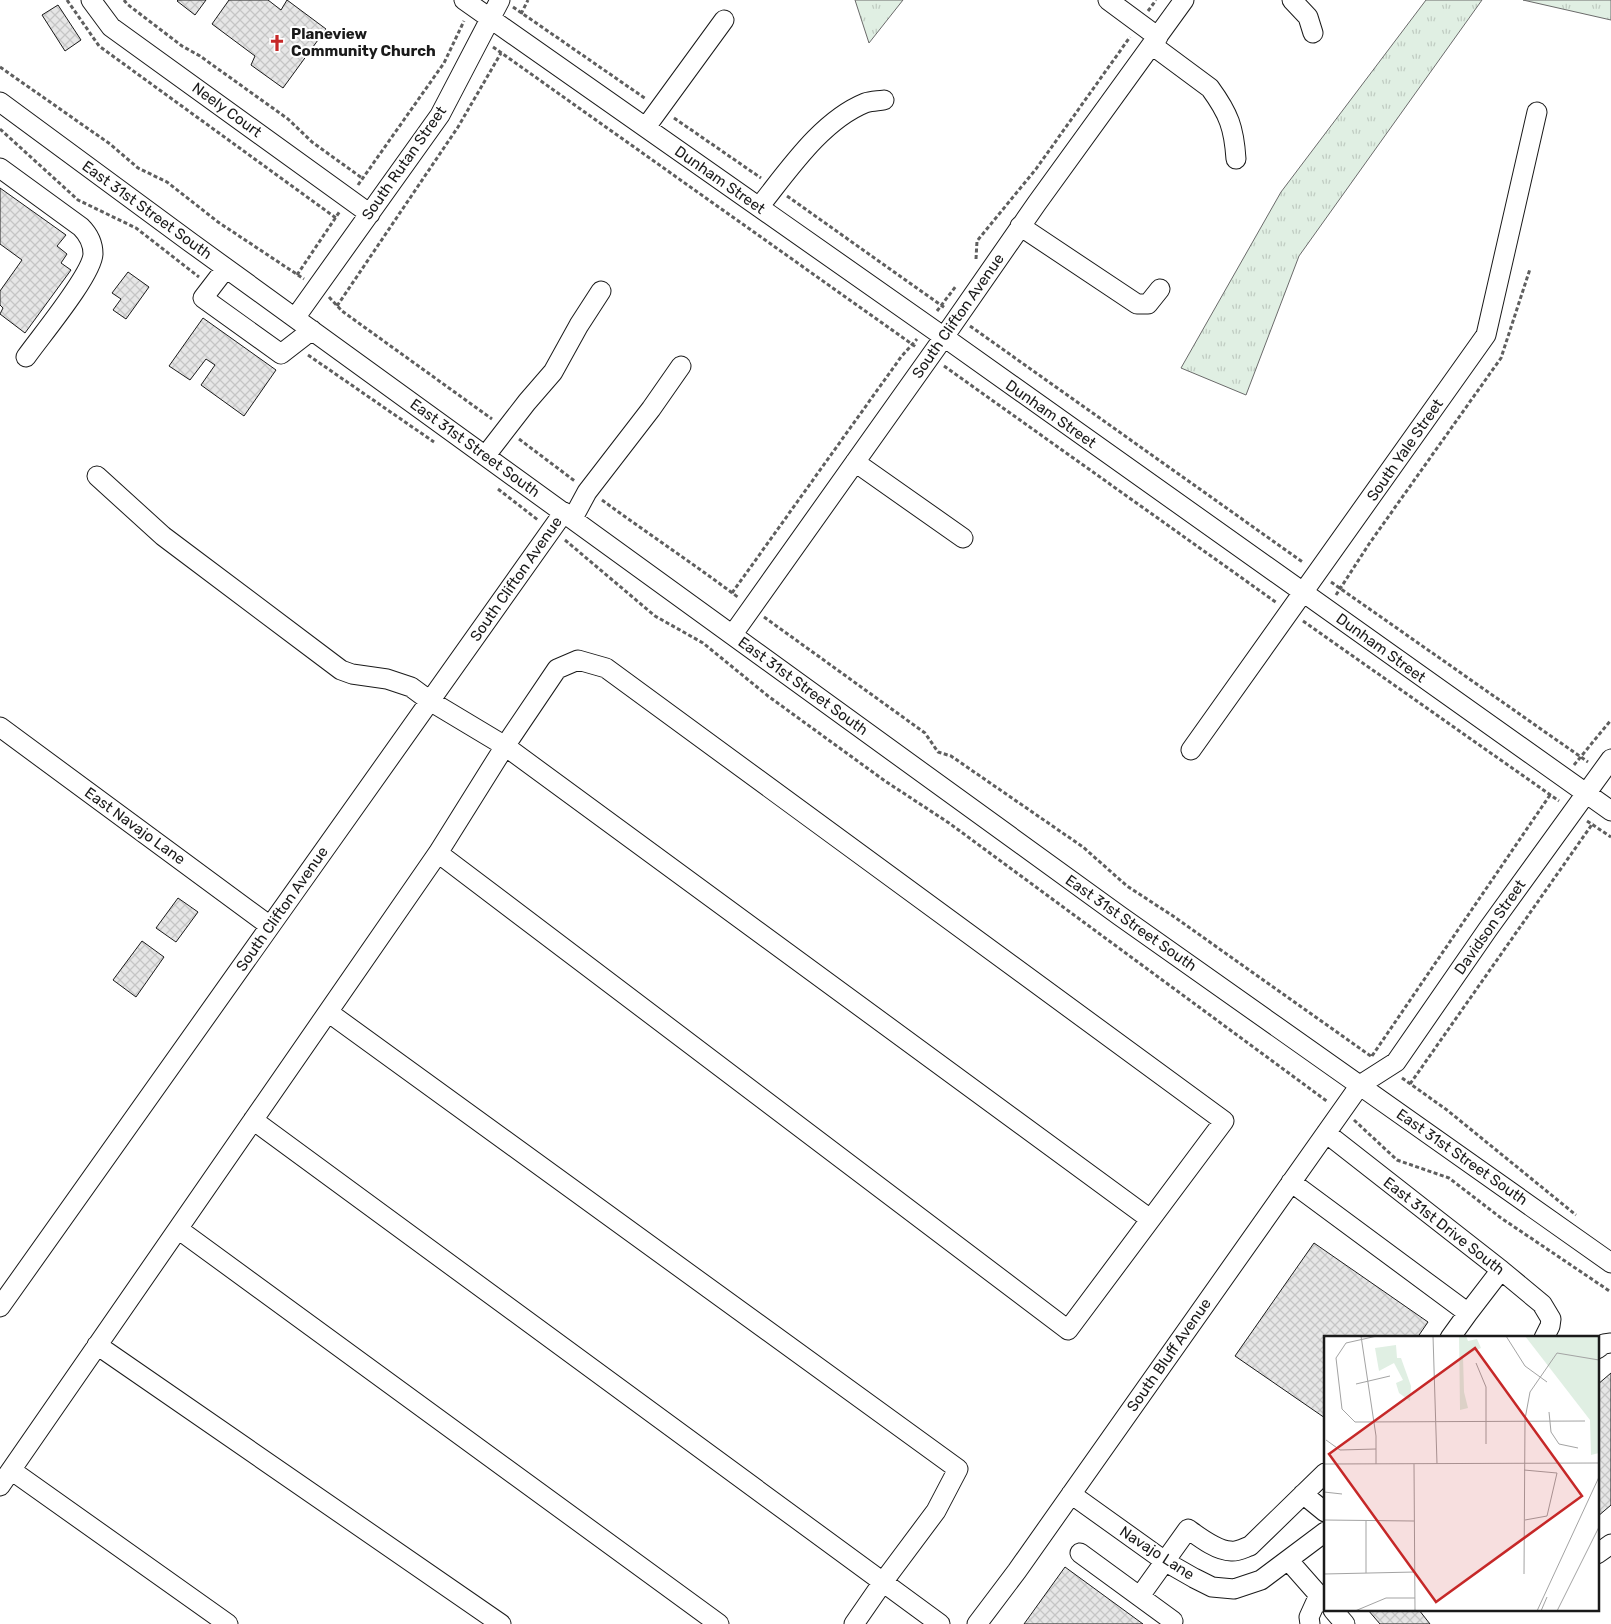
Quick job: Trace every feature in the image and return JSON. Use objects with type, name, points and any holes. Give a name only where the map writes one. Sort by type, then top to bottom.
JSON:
[{"type":"street","name":"Neely Court","points":[[90,0],[111,27],[370,214]]},
{"type":"street","points":[[1108,0],[1139,24],[1155,41],[1210,88],[1230,119],[1236,159]]},
{"type":"street","name":"South Clifton Avenue","points":[[733,634],[944,338],[1020,226],[1184,0]]},
{"type":"street","points":[[1292,0],[1308,17],[1313,33]]},
{"type":"street","name":"Dunham Street","points":[[468,2],[1608,809]]},
{"type":"street","name":"South Rutan Street","points":[[296,318],[440,114],[490,18],[504,2]]},
{"type":"street","points":[[646,128],[724,20]]},
{"type":"street","points":[[759,207],[805,151],[839,117],[866,103],[884,100]]},
{"type":"street","name":"East 31st Street South","points":[[1,105],[1120,916],[1611,1263]]},
{"type":"street","name":"South Yale Street","points":[[1190,750],[1486,335],[1537,112]]},
{"type":"street","points":[[0,168],[81,227],[88,234],[92,243],[93,256],[86,276],[26,356]]},
{"type":"street","points":[[1020,226],[1061,252],[1116,292],[1137,304],[1148,304],[1160,289]]},
{"type":"street","points":[[226,268],[203,298],[281,354],[312,330]]},
{"type":"street","points":[[486,455],[553,372],[579,325],[601,291]]},
{"type":"street","name":"South Clifton Avenue","points":[[2,1298],[270,926],[551,530],[568,515],[589,491],[652,409],[681,366]]},
{"type":"street","points":[[855,462],[963,538]]},
{"type":"street","points":[[96,476],[164,536],[341,670],[363,677],[387,679],[411,687],[505,746],[1150,1219]]},
{"type":"street","points":[[228,1624],[5,1478],[438,853],[505,746],[557,669],[578,660],[606,668],[1224,1121],[1068,1330],[438,853]]},
{"type":"street","name":"East Navajo Lane","points":[[0,726],[270,926]]},
{"type":"street","name":"Davidson Street","points":[[1360,1085],[1379,1062],[1396,1062],[1488,929],[1606,765]]},
{"type":"street","points":[[328,1012],[958,1469],[936,1511],[854,1624]]},
{"type":"street","name":"South Bluff Avenue","points":[[976,1624],[1071,1494],[1360,1085]]},
{"type":"street","points":[[253,1120],[940,1624]]},
{"type":"street","name":"East 31st Drive South","points":[[1326,1133],[1542,1304],[1551,1319],[1547,1332]]},
{"type":"street","points":[[1291,1182],[1468,1313]]},
{"type":"street","points":[[178,1229],[719,1624]]},
{"type":"street","points":[[1451,1336],[1501,1270]]},
{"type":"street","points":[[1598,1348],[1604,1344],[1611,1343]]},
{"type":"street","points":[[97,1345],[501,1624]]},
{"type":"street","points":[[1140,1596],[1188,1529],[1208,1543],[1230,1552],[1250,1546],[1324,1474]]},
{"type":"street","name":"Navajo Lane","points":[[1071,1494],[1166,1562],[1212,1586],[1234,1589],[1261,1580],[1324,1533]]},
{"type":"street","points":[[1303,1494],[1324,1511]]},
{"type":"street","points":[[1598,1553],[1611,1544]]},
{"type":"street","points":[[1080,1553],[1173,1621]]},
{"type":"street","points":[[1288,1560],[1322,1598],[1309,1617],[1310,1624]]},
{"type":"street","points":[[1334,1612],[1345,1624]]},
{"type":"path","points":[[67,0],[99,46],[336,218]]},
{"type":"path","points":[[124,0],[182,46],[200,56],[288,119],[312,142],[362,178]]},
{"type":"path","points":[[337,306],[458,127],[501,53],[528,0]]},
{"type":"path","points":[[976,259],[977,241],[1036,168],[1156,0]]},
{"type":"path","points":[[297,275],[362,178],[444,63],[462,25],[468,2]]},
{"type":"path","points":[[504,2],[775,188],[1580,757],[1606,765]]},
{"type":"path","points":[[462,25],[930,356],[1086,469],[1611,838]]},
{"type":"path","points":[[0,67],[110,144],[138,168],[167,182],[218,222],[324,291],[342,312],[654,538],[701,569],[924,733],[938,752],[952,756],[1083,847],[1127,886],[1173,916],[1447,1110],[1577,1216]]},
{"type":"path","points":[[0,129],[78,200],[136,228],[212,287]]},
{"type":"path","points":[[1314,629],[1369,544],[1501,358],[1530,268]]},
{"type":"path","points":[[732,593],[901,357],[927,326],[959,282]]},
{"type":"path","points":[[293,344],[442,448]]},
{"type":"path","points":[[497,488],[655,616],[703,643],[768,696],[885,781],[949,823],[1362,1126],[1397,1160],[1449,1178],[1502,1218],[1611,1292]]},
{"type":"path","points":[[1379,1062],[1550,795],[1611,720]]},
{"type":"path","points":[[1410,1084],[1592,824],[1608,809]]},
{"type":"green space","points":[[855,0],[903,0],[869,43]]},
{"type":"green space","points":[[1426,0],[1482,0],[1299,256],[1246,395],[1181,368],[1281,192]]},
{"type":"green space","points":[[1523,0],[1611,0],[1611,20]]},
{"type":"building","points":[[178,0],[206,0],[195,15]]},
{"type":"building","name":"Planeview Community Church","points":[[229,0],[268,0],[281,10],[287,0],[326,29],[283,88],[251,65],[255,56],[212,24]]},
{"type":"building","points":[[58,5],[81,40],[65,51],[42,15]]},
{"type":"building","points":[[0,188],[66,235],[57,246],[67,254],[61,263],[71,270],[25,333],[0,314],[3,308],[0,305],[0,291],[22,260],[0,244]]},
{"type":"building","points":[[128,272],[149,287],[126,319],[113,310],[121,299],[112,293]]},
{"type":"building","points":[[203,318],[276,370],[244,416],[201,385],[215,365],[206,359],[190,380],[169,366]]},
{"type":"building","points":[[178,898],[198,912],[176,942],[156,928]]},
{"type":"building","points":[[142,941],[164,957],[136,997],[113,980]]},
{"type":"building","points":[[1314,1243],[1428,1322],[1418,1336],[1324,1336],[1324,1417],[1235,1356]]},
{"type":"building","points":[[1611,1373],[1611,1505],[1598,1516],[1598,1384]]},
{"type":"building","points":[[1065,1567],[1143,1624],[1024,1624]]},
{"type":"building","points":[[1370,1612],[1421,1612],[1430,1624],[1380,1624]]},
{"type":"place","name":"Planeview Community Church","points":[[277,43]]}]
